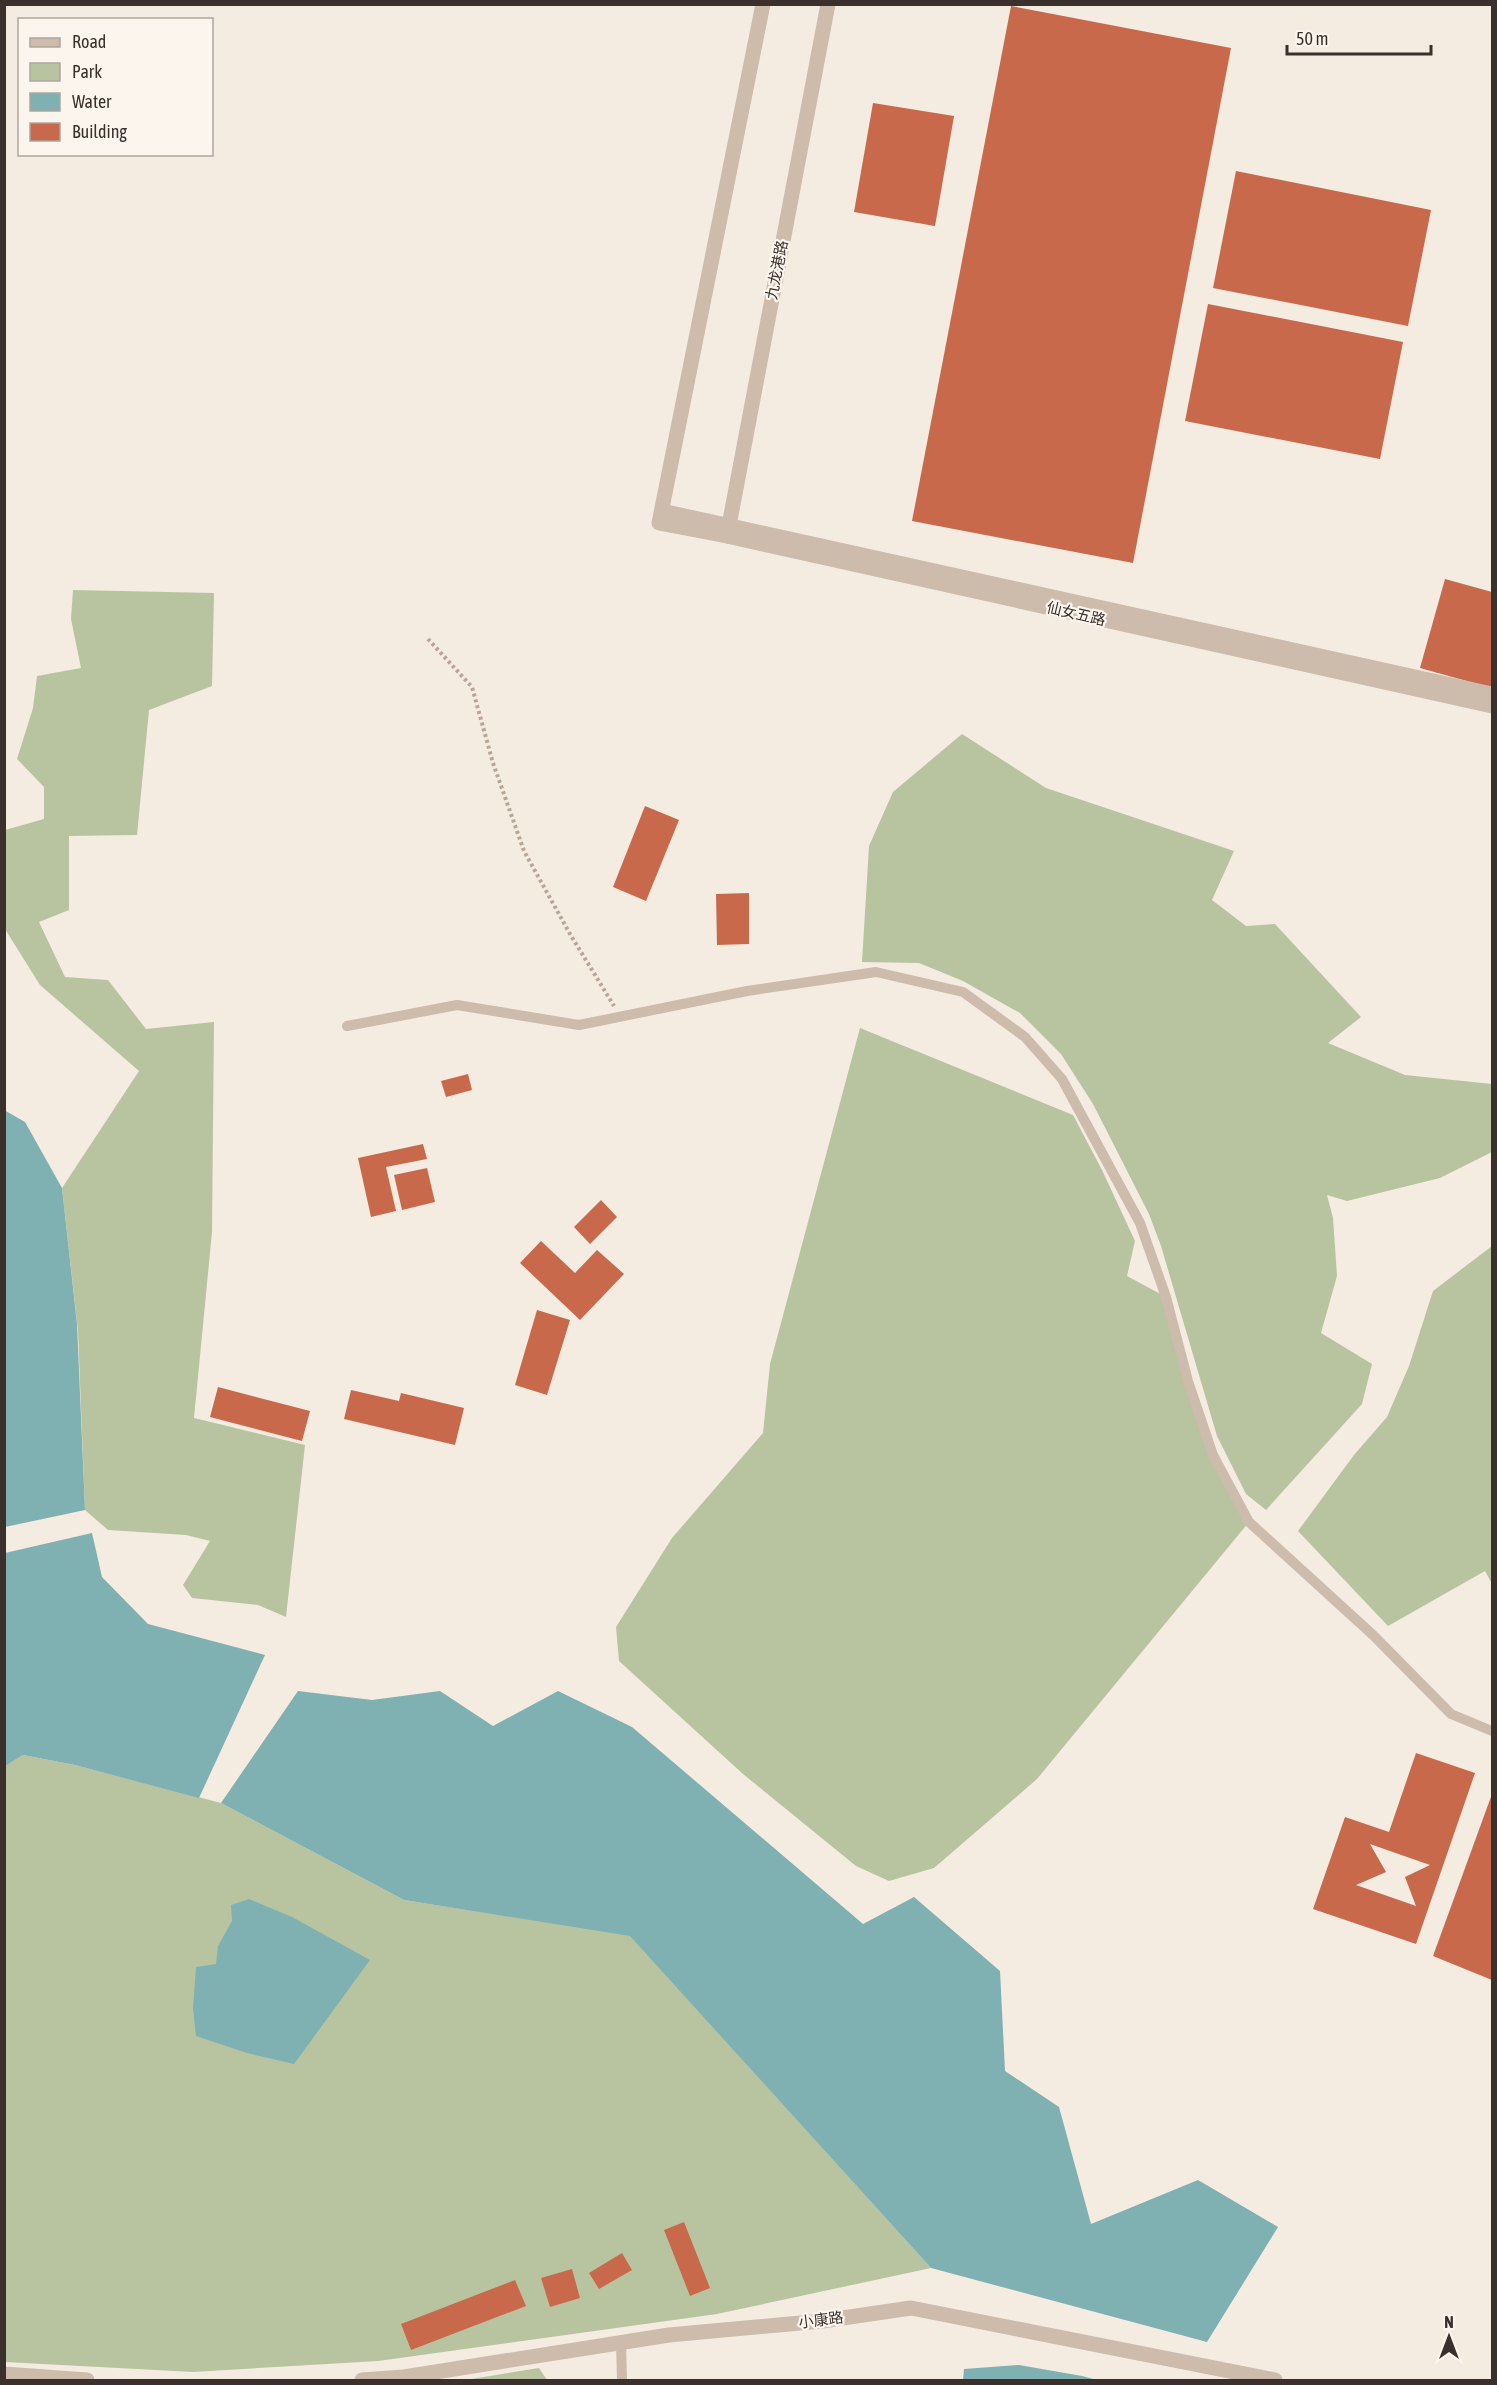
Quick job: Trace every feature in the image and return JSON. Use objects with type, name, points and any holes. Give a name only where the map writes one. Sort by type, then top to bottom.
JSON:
[{"type":"street","name":"仙女五路","points":[[763,4],[661,517],[1492,694]]},
{"type":"street","name":"九龙港路","points":[[728,531],[828,4]]},
{"type":"street","name":"仙女五路","points":[[728,531],[1492,706]]},
{"type":"street","name":"小康路","points":[[362,2380],[404,2377],[669,2335],[822,2321],[911,2308],[1275,2380]]},
{"type":"street","points":[[4,2374],[87,2380]]},
{"type":"lane","points":[[347,1026],[457,1005],[579,1025],[747,991],[876,972],[963,992],[1025,1037],[1062,1079],[1140,1223],[1166,1298],[1188,1381],[1213,1455],[1249,1522],[1373,1635],[1450,1714],[1492,1731]]},
{"type":"lane","points":[[621,2343],[622,2380]]},
{"type":"path","points":[[428,639],[472,687],[493,763],[524,850],[570,934],[620,1016]]},
{"type":"green space","points":[[73,590],[214,593],[212,686],[149,710],[137,835],[69,836],[69,910],[39,922],[65,977],[108,980],[146,1029],[214,1022],[212,1232],[194,1418],[305,1445],[286,1617],[258,1605],[192,1598],[183,1585],[210,1541],[186,1535],[108,1530],[85,1510],[78,1331],[62,1188],[139,1071],[40,985],[5,929],[5,830],[44,819],[44,787],[17,759],[33,708],[37,676],[81,668],[71,619]]},
{"type":"green space","points":[[962,734],[1046,788],[1234,851],[1212,900],[1246,926],[1275,924],[1361,1017],[1328,1043],[1405,1075],[1492,1084],[1492,1152],[1440,1178],[1347,1201],[1327,1195],[1333,1218],[1337,1276],[1321,1333],[1372,1364],[1362,1404],[1266,1510],[1246,1494],[1217,1436],[1161,1246],[1149,1214],[1093,1104],[1061,1054],[1020,1013],[963,981],[919,963],[862,962],[869,846],[893,792]]},
{"type":"green space","points":[[860,1028],[1073,1115],[1135,1241],[1127,1276],[1166,1297],[1213,1455],[1249,1522],[1037,1779],[934,1868],[889,1881],[856,1866],[743,1774],[619,1661],[616,1627],[672,1538],[763,1433],[770,1364]]},
{"type":"green space","points":[[1492,1246],[1492,1584],[1485,1571],[1388,1626],[1298,1531],[1354,1455],[1387,1417],[1409,1366],[1433,1291]]},
{"type":"green space","points":[[23,1755],[75,1765],[221,1803],[404,1900],[630,1935],[931,2268],[717,2314],[378,2361],[193,2372],[5,2362],[4,1766]]},
{"type":"green space","points":[[539,2368],[547,2380],[465,2380]]},
{"type":"water","points":[[4,1110],[25,1122],[62,1188],[77,1324],[85,1510],[5,1527]]},
{"type":"water","points":[[92,1533],[102,1577],[148,1624],[265,1655],[199,1798],[75,1765],[23,1755],[5,1766],[5,1553]]},
{"type":"water","points":[[298,1691],[372,1700],[440,1691],[493,1726],[558,1691],[632,1727],[863,1924],[914,1897],[1000,1971],[1005,2071],[1059,2107],[1091,2224],[1198,2180],[1278,2227],[1207,2342],[931,2268],[630,1936],[404,1900],[221,1803]]},
{"type":"water","points":[[249,1899],[292,1917],[370,1960],[294,2064],[247,2053],[196,2036],[193,2008],[196,1967],[216,1964],[218,1946],[232,1921],[231,1905]]},
{"type":"water","points":[[1019,2365],[1097,2380],[963,2380],[964,2369]]},
{"type":"building","points":[[1011,6],[1231,48],[1133,563],[912,521]]},
{"type":"building","points":[[873,103],[954,116],[935,226],[854,212]]},
{"type":"building","points":[[1236,171],[1431,210],[1408,326],[1213,288]]},
{"type":"building","points":[[1208,304],[1403,342],[1380,459],[1185,421]]},
{"type":"building","points":[[1445,579],[1492,592],[1492,688],[1420,668]]},
{"type":"building","points":[[645,806],[679,820],[646,901],[613,887]]},
{"type":"building","points":[[749,893],[749,944],[717,945],[716,894]]},
{"type":"building","points":[[468,1074],[472,1090],[446,1097],[441,1081]]},
{"type":"building","points":[[423,1144],[427,1159],[386,1167],[396,1211],[371,1217],[358,1158]]},
{"type":"building","points":[[427,1168],[435,1202],[402,1210],[394,1175]]},
{"type":"building","points":[[601,1200],[617,1217],[590,1244],[574,1227]]},
{"type":"building","points":[[541,1241],[575,1273],[597,1250],[624,1274],[580,1320],[520,1263]]},
{"type":"building","points":[[537,1310],[570,1320],[547,1395],[515,1385]]},
{"type":"building","points":[[218,1387],[310,1411],[302,1441],[210,1417]]},
{"type":"building","points":[[351,1390],[399,1401],[401,1393],[464,1408],[455,1445],[344,1419]]},
{"type":"building","points":[[1416,1753],[1475,1773],[1416,1944],[1313,1909],[1345,1817],[1389,1832]],"holes":[[[1370,1844],[1430,1865],[1405,1877],[1416,1906],[1356,1885],[1386,1872]]]},
{"type":"building","points":[[1492,1794],[1492,1980],[1433,1956]]},
{"type":"building","points":[[684,2222],[710,2288],[690,2296],[664,2230]]},
{"type":"building","points":[[622,2253],[632,2270],[599,2289],[589,2273]]},
{"type":"building","points":[[572,2269],[580,2298],[550,2307],[541,2278]]},
{"type":"building","points":[[515,2280],[526,2306],[411,2350],[401,2324]]}]
